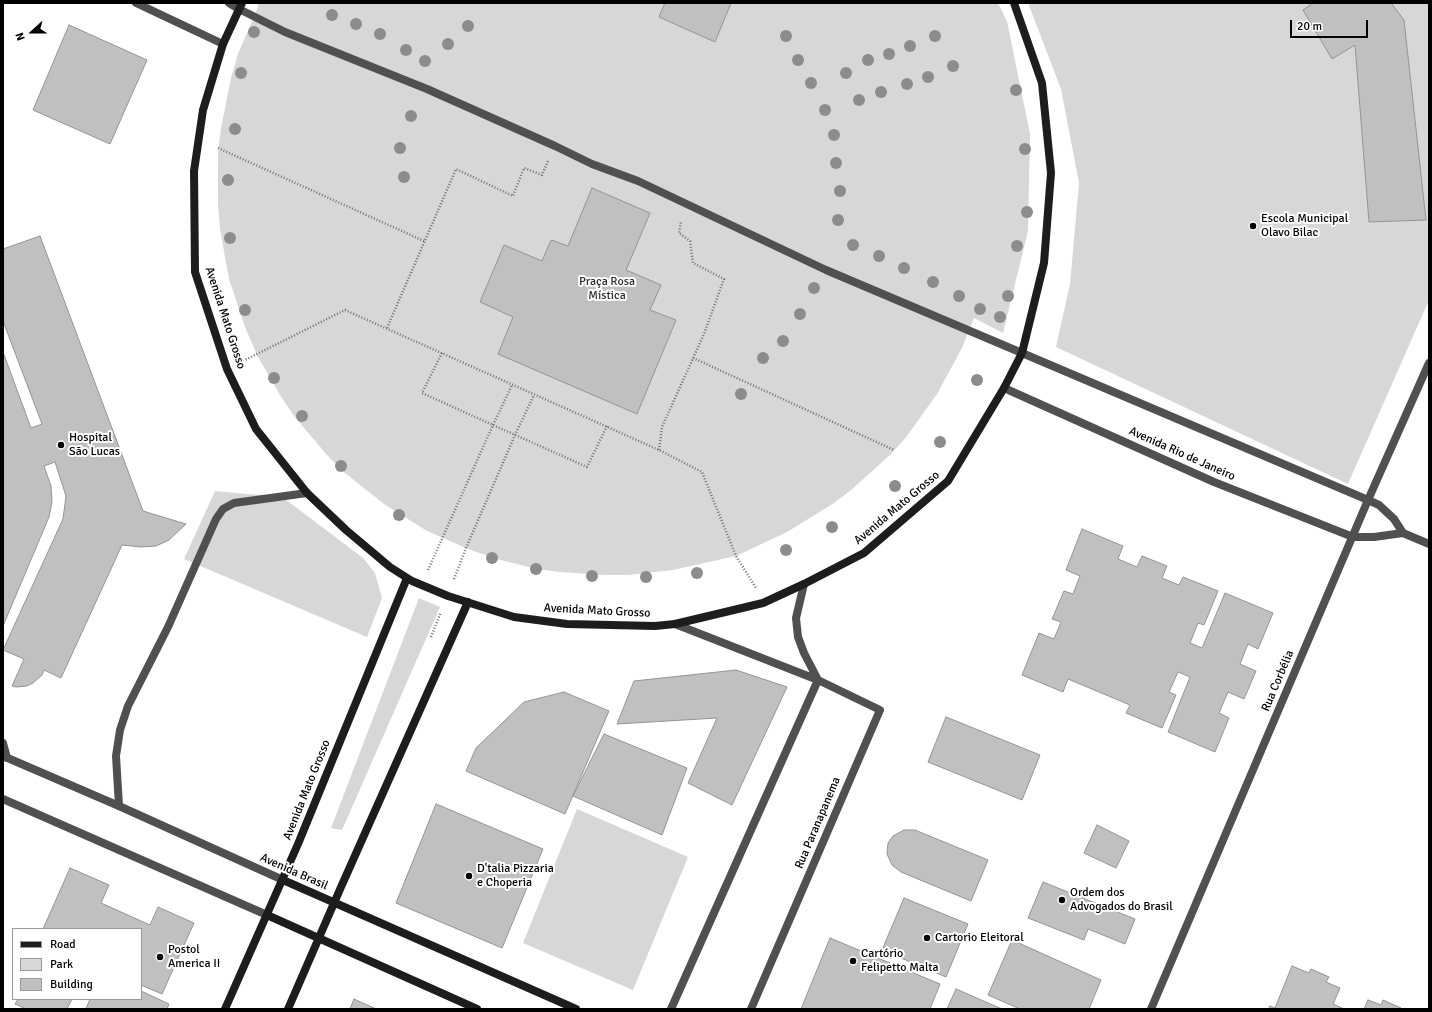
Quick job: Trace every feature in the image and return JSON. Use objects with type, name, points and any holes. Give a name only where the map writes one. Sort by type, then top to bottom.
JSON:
[{"type":"main road","name":"Avenida Mato Grosso","points":[[240,6],[223,44],[203,110],[194,171],[195,272],[227,369],[256,429],[307,493],[361,543],[390,567],[422,585],[448,596],[514,617],[567,624],[655,626],[675,624],[763,603],[864,553],[948,482],[1004,388],[1022,352],[1044,263],[1051,173],[1042,83],[1014,3]]},
{"type":"main road","name":"Avenida Mato Grosso","points":[[225,1009],[283,880],[408,578]]},
{"type":"main road","points":[[288,1009],[468,602]]},
{"type":"main road","name":"Avenida Brasil","points":[[283,880],[576,1009]]},
{"type":"main road","points":[[267,915],[476,1009]]},
{"type":"street","points":[[136,3],[223,44]]},
{"type":"street","points":[[229,3],[240,6],[285,32],[427,89],[592,164],[638,181],[826,270],[1368,500],[1379,505],[1394,520],[1403,533]]},
{"type":"street","name":"Rua Corbélia","points":[[1151,1009],[1368,500],[1429,363]]},
{"type":"street","name":"Avenida Rio de Janeiro","points":[[1004,388],[1214,482],[1353,537]]},
{"type":"street","points":[[119,806],[116,756],[120,730],[128,706],[168,627],[216,519],[223,509],[234,503],[307,493]]},
{"type":"street","points":[[1353,537],[1374,537],[1403,533],[1429,544]]},
{"type":"street","points":[[671,1009],[818,680],[804,653],[798,637],[796,618],[804,584]]},
{"type":"street","name":"Rua Paranapanema","points":[[675,624],[818,680],[880,710],[751,1009]]},
{"type":"street","points":[[3,743],[5,757]]},
{"type":"street","name":"Avenida Brasil","points":[[5,757],[119,806],[283,880]]},
{"type":"street","points":[[3,799],[267,915]]},
{"type":"path","points":[[387,328],[456,169],[513,196],[524,168],[542,175],[555,146]]},
{"type":"path","points":[[218,148],[424,241]]},
{"type":"path","points":[[659,450],[662,427],[694,358],[724,279],[693,263],[690,241],[679,233],[683,202]]},
{"type":"path","points":[[227,369],[264,352],[345,310],[534,395],[607,426],[702,472],[736,556],[757,588]]},
{"type":"path","points":[[442,353],[422,393],[587,467],[607,426]]},
{"type":"path","points":[[694,358],[894,450]]},
{"type":"path","points":[[422,585],[512,385]]},
{"type":"path","points":[[448,596],[466,548],[515,434],[534,395]]},
{"type":"green space","name":"Praça Rosa Mística","points":[[258,3],[998,3],[1007,21],[1030,134],[1028,231],[1003,333],[974,318],[962,348],[937,394],[907,436],[890,455],[851,490],[831,505],[787,532],[736,556],[673,570],[628,575],[560,572],[537,569],[493,558],[427,531],[384,504],[345,473],[327,455],[294,416],[257,355],[245,327],[229,279],[220,229],[218,204],[218,153],[221,128],[231,78],[238,54],[258,7]]},
{"type":"green space","name":"Escola Municipal Olavo Bilac","points":[[1028,3],[1429,3],[1429,300],[1348,484],[1056,347],[1070,284],[1079,183],[1061,89]]},
{"type":"green space","points":[[215,491],[281,496],[363,558],[375,573],[382,598],[367,637],[184,559]]},
{"type":"green space","points":[[419,598],[440,607],[342,830],[331,828]]},
{"type":"green space","points":[[577,809],[688,857],[633,990],[523,943]]},
{"type":"building","points":[[665,3],[731,3],[715,42],[659,17]]},
{"type":"building","points":[[1313,3],[1391,3],[1404,20],[1426,220],[1369,222],[1355,45],[1332,59],[1303,10]]},
{"type":"building","points":[[69,25],[147,60],[110,144],[33,110]]},
{"type":"building","points":[[592,188],[650,213],[626,270],[661,285],[650,310],[676,320],[637,414],[498,354],[513,317],[480,302],[504,245],[542,261],[551,240],[568,246]]},
{"type":"building","name":"Hospital São Lucas","points":[[40,236],[143,511],[186,524],[169,540],[156,546],[141,547],[122,545],[61,678],[44,670],[42,675],[33,683],[27,686],[16,687],[12,686],[24,659],[3,650],[63,519],[66,496],[55,462],[44,466],[51,486],[52,502],[49,517],[3,626],[3,352],[31,428],[42,424],[3,321],[3,249]]},
{"type":"building","points":[[1082,529],[1123,546],[1118,559],[1137,567],[1142,556],[1167,566],[1162,578],[1179,585],[1183,577],[1218,591],[1204,625],[1198,623],[1190,643],[1202,648],[1225,593],[1273,613],[1258,649],[1248,644],[1240,664],[1256,671],[1244,699],[1228,692],[1219,713],[1229,718],[1215,752],[1168,732],[1190,677],[1178,672],[1169,692],[1176,695],[1162,728],[1126,713],[1130,705],[1068,679],[1063,692],[1022,675],[1039,633],[1054,639],[1061,622],[1052,619],[1064,591],[1073,594],[1080,576],[1066,570]]},
{"type":"building","points":[[736,670],[787,687],[732,805],[688,783],[717,718],[617,724],[634,681]]},
{"type":"building","points":[[564,692],[609,711],[565,814],[466,771],[476,748],[524,702]]},
{"type":"building","points":[[946,717],[1040,755],[1022,800],[928,762]]},
{"type":"building","points":[[604,734],[687,768],[662,835],[573,796]]},
{"type":"building","name":"D'talia Pizzaria e Choperia","points":[[436,804],[543,849],[502,948],[396,903]]},
{"type":"building","points":[[1097,825],[1129,841],[1116,868],[1084,853]]},
{"type":"building","points":[[904,830],[915,830],[988,860],[971,901],[901,872],[892,865],[887,854],[888,843],[893,836]]},
{"type":"building","name":"Postol America II","points":[[70,868],[109,885],[101,903],[150,925],[158,907],[194,923],[162,994],[142,985],[142,928],[43,928]]},
{"type":"building","name":"Ordem dos Advogados do Brasil","points":[[1043,882],[1135,919],[1125,944],[1088,929],[1084,940],[1028,918]]},
{"type":"building","points":[[904,898],[968,924],[946,977],[882,950]]},
{"type":"building","name":"Cartório Felipetto Malta","points":[[830,938],[940,984],[930,1009],[801,1009]]},
{"type":"building","points":[[1012,940],[1101,980],[1089,1009],[1020,1009],[988,995]]},
{"type":"building","points":[[1292,966],[1309,973],[1311,969],[1329,977],[1326,982],[1340,988],[1333,1004],[1344,1009],[1268,1009],[1270,1006],[1275,1008]]},
{"type":"building","points":[[956,989],[1002,1009],[947,1009]]},
{"type":"building","points":[[142,991],[169,1004],[167,1009],[86,1009],[90,1000],[142,1000]]},
{"type":"building","points":[[354,999],[376,1009],[350,1009]]},
{"type":"building","points":[[17,1000],[72,1000],[67,1009],[26,1009],[15,1004]]},
{"type":"building","points":[[1368,1000],[1381,1005],[1383,1000],[1401,1009],[1364,1009]]},
{"type":"place","name":"Escola Municipal Olavo Bilac","points":[[1253,226]]},
{"type":"place","name":"Hospital São Lucas","points":[[61,445]]},
{"type":"place","name":"D'talia Pizzaria e Choperia","points":[[469,876]]},
{"type":"place","name":"Ordem dos Advogados do Brasil","points":[[1062,900]]},
{"type":"place","name":"Cartorio Eleitoral","points":[[927,938]]},
{"type":"place","name":"Postol America II","points":[[160,957]]},
{"type":"place","name":"Cartório Felipetto Malta","points":[[853,961]]}]
